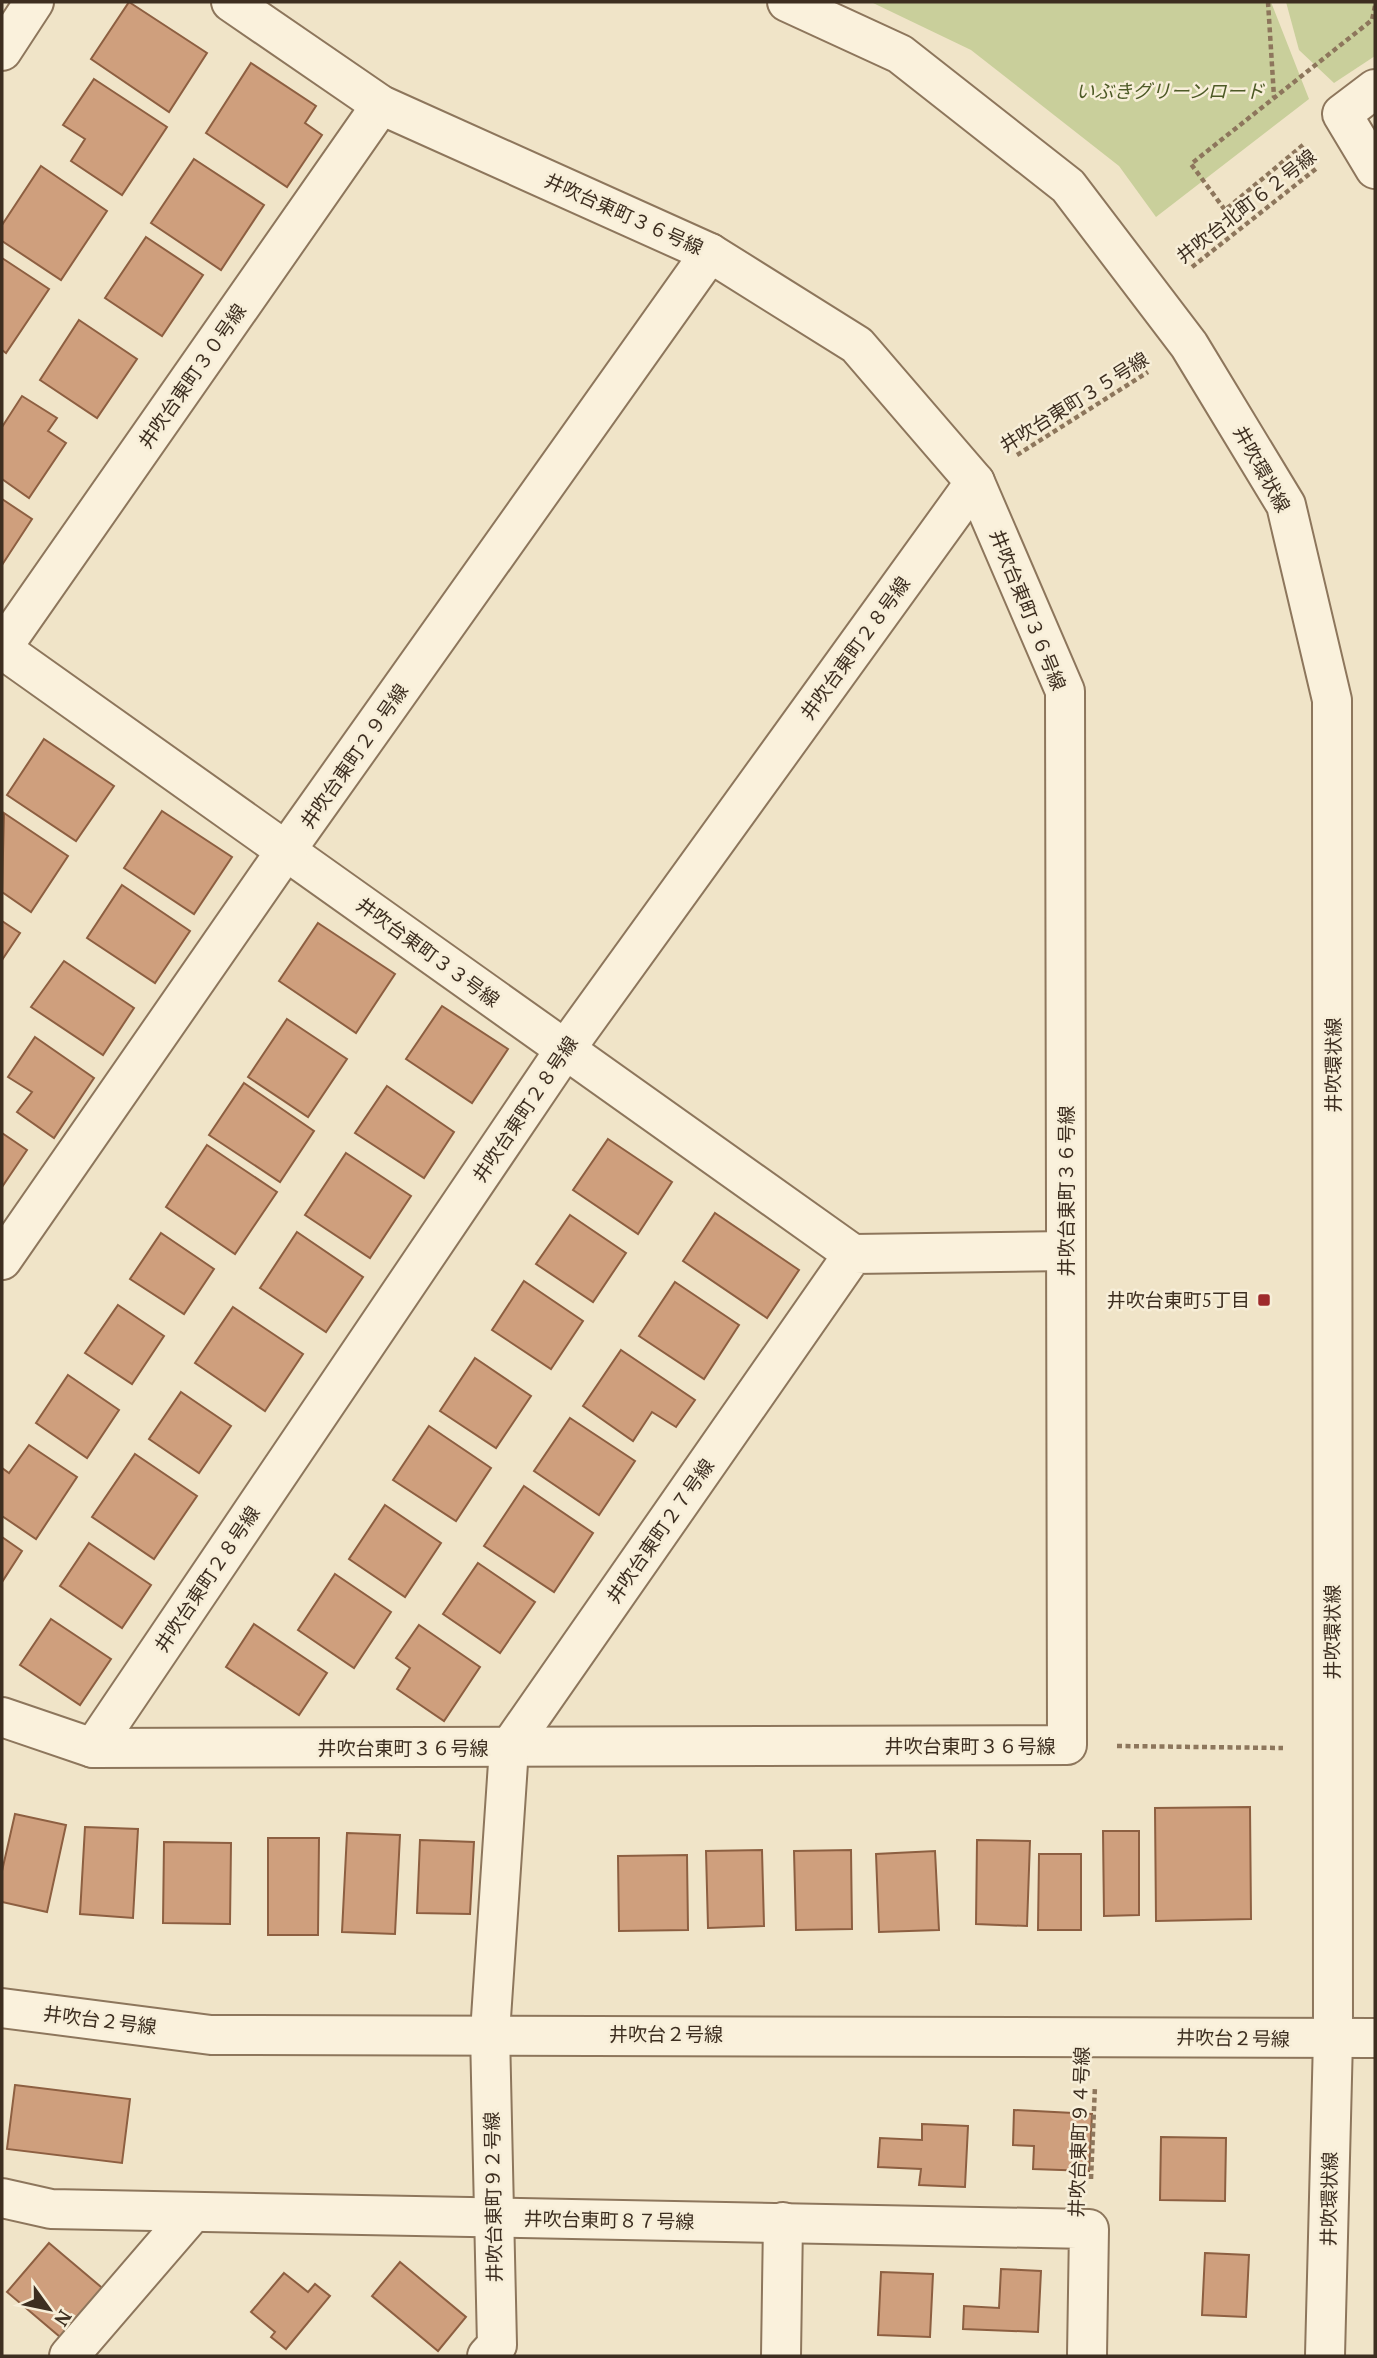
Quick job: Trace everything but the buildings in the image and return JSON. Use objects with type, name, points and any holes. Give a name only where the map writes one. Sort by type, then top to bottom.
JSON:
[{"type":"street","points":[[2,51],[34,2]]},
{"type":"street","name":"井吹台東町３６号線","points":[[2,1717],[93,1748],[1067,1745],[1065,691],[975,482],[857,345],[710,253],[382,105],[231,2]]},
{"type":"street","name":"井吹環状線","points":[[786,2],[900,54],[1068,186],[1189,345],[1286,505],[1332,700],[1333,2039],[1325,2356]]},
{"type":"street","points":[[1375,89],[1349,125],[1375,169]]},
{"type":"street","name":"井吹台東町３０号線","points":[[2,648],[382,105]]},
{"type":"street","name":"井吹台東町２９号線","points":[[2,1261],[287,849],[710,253]]},
{"type":"street","name":"井吹台東町２８号線","points":[[93,1748],[564,1051],[975,482]]},
{"type":"street","name":"井吹台東町３３号線","points":[[2,648],[287,849],[564,1051],[853,1254]]},
{"type":"street","points":[[853,1254],[1066,1251]]},
{"type":"street","name":"井吹台東町２７号線","points":[[509,1748],[853,1254]]},
{"type":"street","points":[[490,2033],[509,1748]]},
{"type":"street","name":"井吹台２号線","points":[[2,2008],[211,2035],[490,2033],[1375,2038]]},
{"type":"street","name":"井吹台東町９２号線","points":[[486,2356],[496,2345],[490,2033]]},
{"type":"street","name":"井吹台東町８７号線","points":[[2,2198],[51,2209],[1089,2229]]},
{"type":"street","points":[[69,2356],[193,2211]]},
{"type":"street","points":[[781,2356],[783,2222]]},
{"type":"street","points":[[1087,2356],[1089,2229]]},
{"type":"path","points":[[1268,2],[1274,98]]},
{"type":"path","points":[[1349,125],[1225,210],[1191,164],[1372,20],[1375,6]]},
{"type":"path","name":"井吹台北町６２号線","points":[[1153,297],[1349,125]]},
{"type":"path","name":"井吹台東町３５号線","points":[[975,482],[1189,345]]},
{"type":"path","points":[[1067,1745],[1332,1749]]},
{"type":"path","name":"井吹台東町９４号線","points":[[1089,2229],[1097,2036]]},
{"type":"green space","name":"いぶきグリーンロード","points":[[871,2],[1271,2],[1309,99],[1156,217],[1119,166],[971,50]]},
{"type":"green space","points":[[1286,2],[1375,2],[1375,56],[1334,83],[1299,50]]},
{"type":"place","name":"井吹台東町5丁目","points":[[1264,1300]]}]
